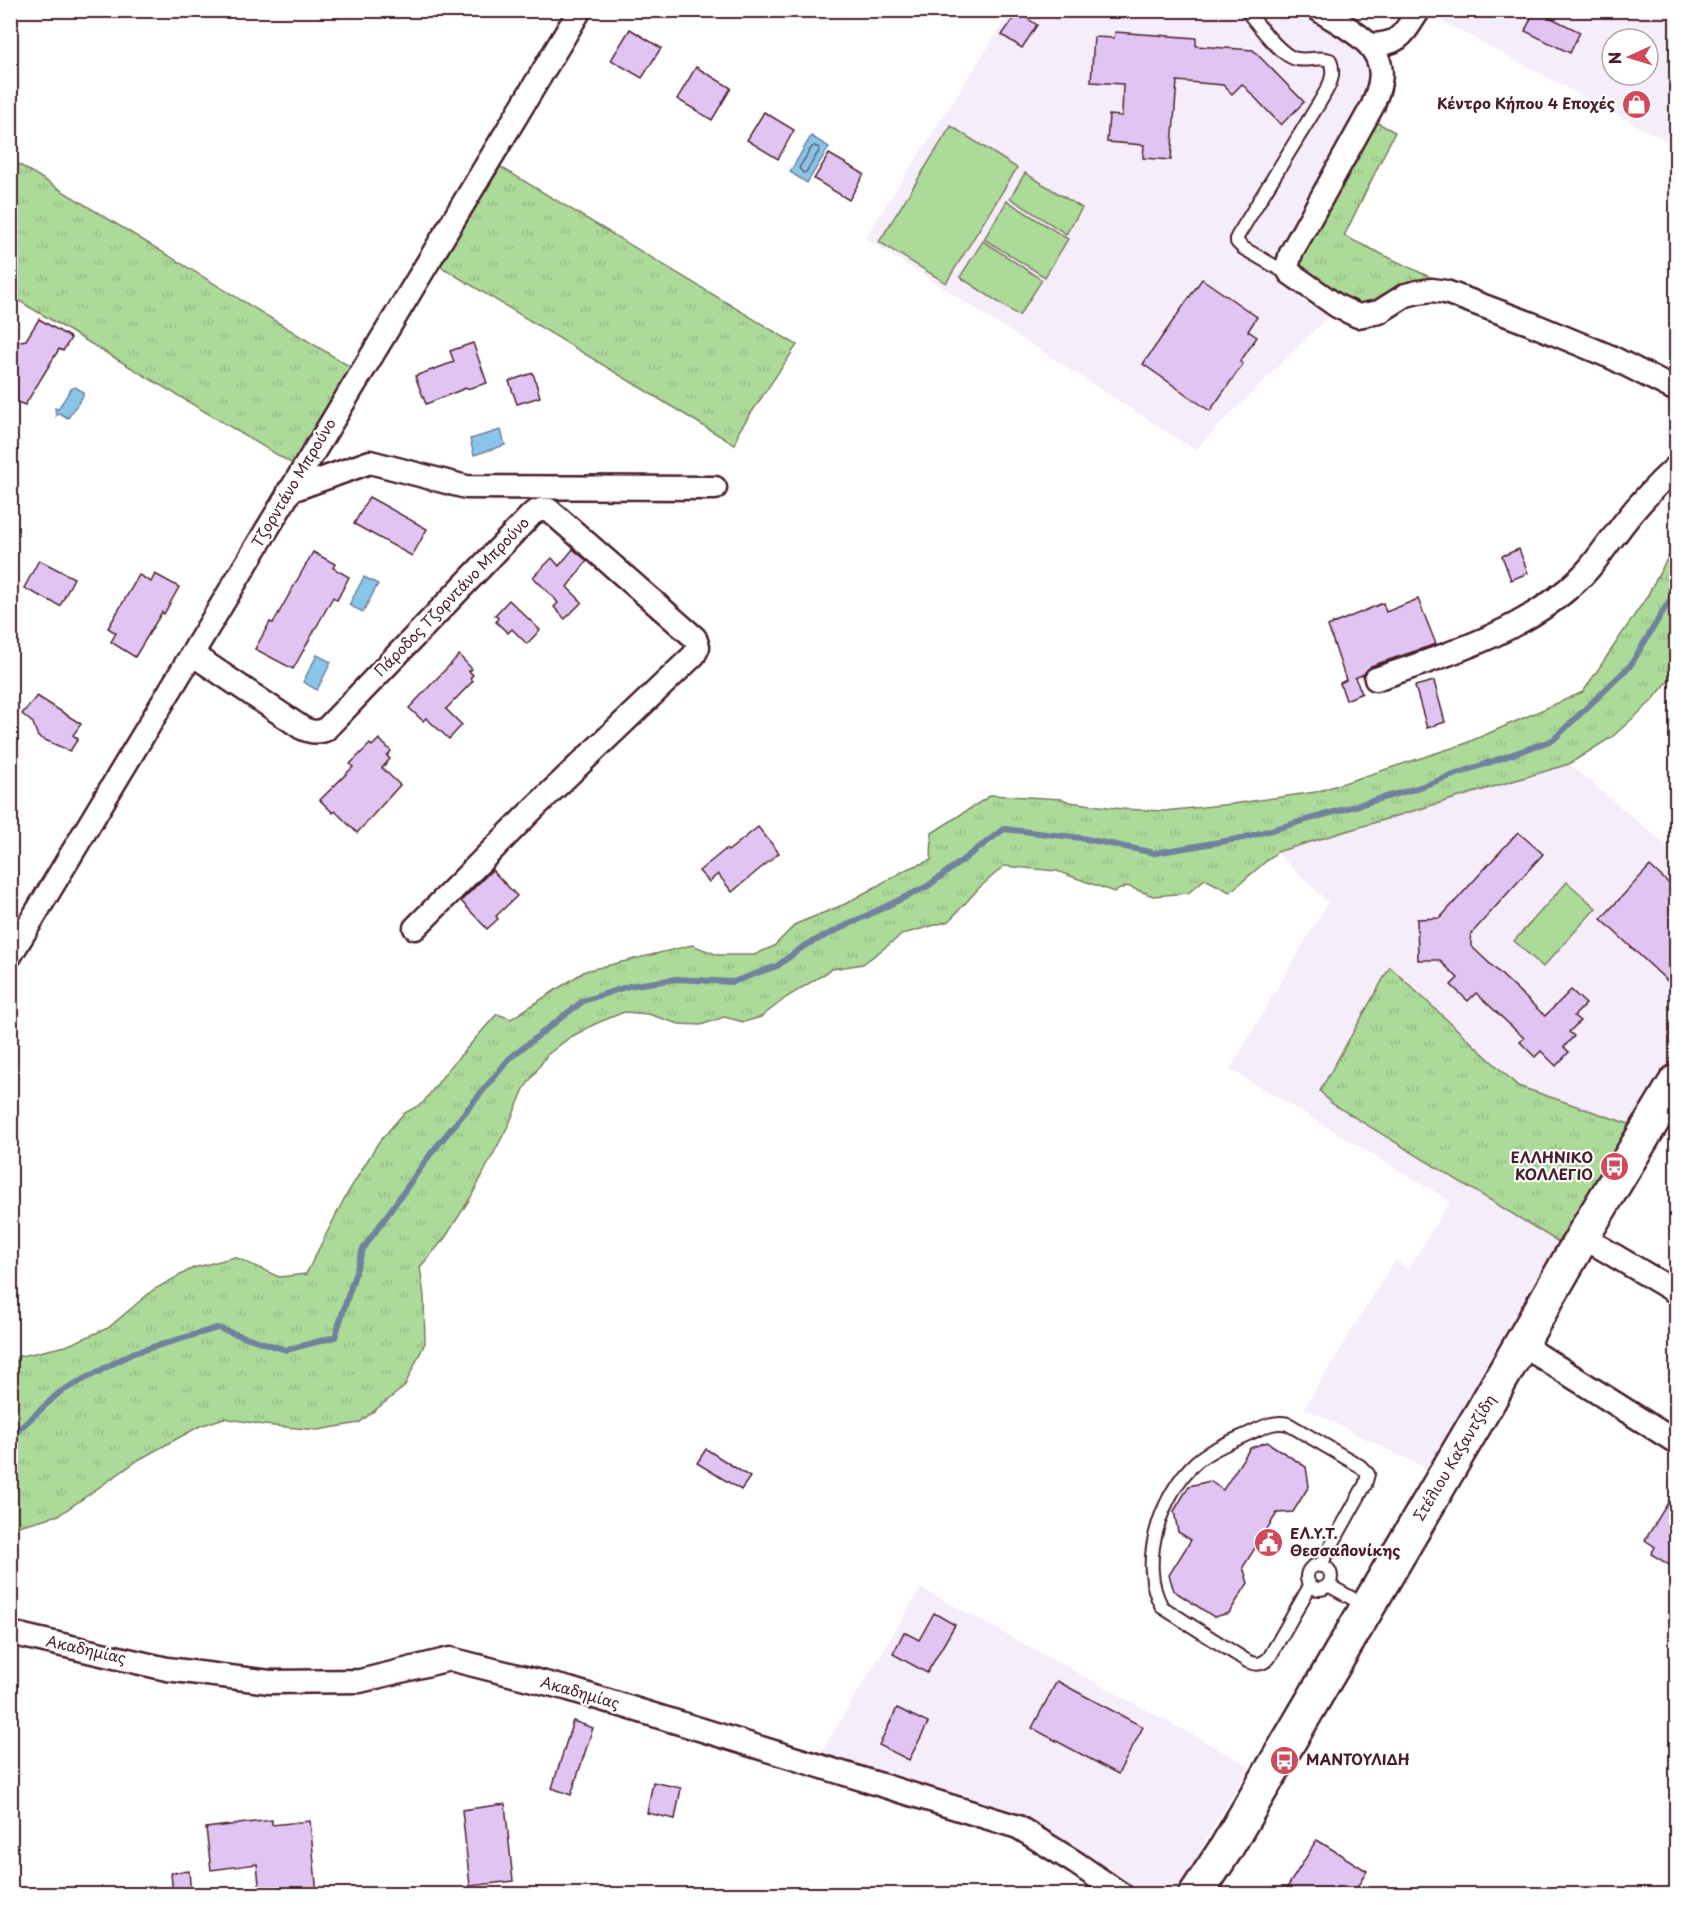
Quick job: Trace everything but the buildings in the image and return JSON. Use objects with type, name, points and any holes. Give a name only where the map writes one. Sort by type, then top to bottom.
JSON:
[{"type":"main road","name":"Στέλιου Καζαντζίδη","points":[[1196,1894],[1225,1850],[1583,1237],[1677,1082]]},
{"type":"street","name":"Τζορντάνο Μπρούνο","points":[[10,956],[579,10]]},
{"type":"street","points":[[1319,10],[1371,45],[1377,53],[1381,82],[1373,105],[1288,260],[1287,267],[1295,279],[1337,306],[1358,316],[1379,312],[1406,295],[1418,291],[1446,292],[1529,322],[1611,357],[1677,390]]},
{"type":"street","points":[[1371,45],[1394,42],[1419,10]]},
{"type":"street","points":[[289,491],[370,462],[465,487],[715,488]]},
{"type":"street","points":[[1376,679],[1435,660],[1497,633],[1560,596],[1582,576],[1634,511],[1677,467]]},
{"type":"street","name":"Πάροδος Τζορντάνο Μπρούνο","points":[[192,654],[302,728],[317,733],[325,730],[531,515],[545,509],[549,510],[695,638],[698,647],[694,655],[534,808],[415,927]]},
{"type":"street","points":[[1583,1237],[1677,1292]]},
{"type":"street","points":[[1521,1344],[1677,1442]]},
{"type":"street","name":"Ακαδημίας","points":[[10,1633],[167,1668],[270,1682],[360,1681],[450,1659],[569,1689],[1018,1827],[1121,1894]]},
{"type":"lane","points":[[1246,10],[1278,47],[1294,59],[1311,60],[1320,57],[1330,60],[1333,69],[1332,80],[1327,89],[1237,237],[1239,246],[1295,279]]},
{"type":"lane","points":[[1310,1586],[1269,1658],[1259,1664],[1247,1661],[1162,1607],[1157,1599],[1152,1561],[1155,1538],[1172,1492],[1197,1461],[1237,1438],[1278,1423],[1288,1424],[1360,1466],[1368,1474],[1365,1485],[1320,1566]]},
{"type":"lane","points":[[1320,1566],[1329,1571],[1328,1585],[1319,1590],[1310,1586],[1307,1582],[1311,1568],[1320,1566]]},
{"type":"lane","points":[[1328,1585],[1367,1607]]},
{"type":"shaded area","name":"Κέντρο Κήπου 4 Εποχές","points":[[1427,10],[1676,11],[1676,132],[1670,143],[1426,13]]},
{"type":"shaded area","points":[[1011,11],[1309,11],[1372,58],[1368,96],[1271,273],[1334,311],[1195,450],[865,238]]},
{"type":"shaded area","points":[[1569,764],[1676,853],[1676,1058],[1427,1469],[1304,1408],[1395,1260],[1408,1269],[1450,1201],[1230,1069],[1328,902],[1276,852]]},
{"type":"shaded area","points":[[921,1588],[1250,1766],[1207,1837],[1180,1894],[1142,1894],[1056,1837],[1017,1815],[926,1790],[819,1756]]},
{"type":"green space","points":[[1374,121],[1395,132],[1344,236],[1438,281],[1419,280],[1369,305],[1356,308],[1298,273],[1295,260]]},
{"type":"green space","points":[[951,126],[1017,168],[946,283],[879,242]]},
{"type":"green space","points":[[10,159],[354,369],[296,466],[11,296]]},
{"type":"green space","points":[[499,166],[797,345],[739,431],[735,445],[438,265]]},
{"type":"green space","points":[[1025,173],[1082,208],[1066,234],[1010,198]]},
{"type":"green space","points":[[1007,201],[1068,239],[1045,277],[984,239]]},
{"type":"green space","points":[[983,241],[1042,280],[1019,316],[960,277]]},
{"type":"green space","points":[[1676,542],[1676,671],[1652,701],[1612,737],[1569,764],[1277,852],[1230,892],[1205,879],[1188,893],[1153,896],[1127,886],[1114,892],[1057,871],[1004,866],[979,888],[949,921],[903,934],[863,964],[832,969],[787,997],[761,1017],[744,1022],[724,1017],[701,1025],[679,1024],[648,1014],[624,1012],[569,1038],[547,1055],[524,1089],[509,1124],[471,1197],[445,1238],[420,1267],[424,1296],[425,1343],[404,1387],[359,1423],[318,1430],[264,1425],[224,1418],[200,1426],[140,1459],[59,1515],[11,1528],[10,1380],[17,1357],[66,1346],[108,1328],[153,1290],[193,1268],[235,1257],[279,1277],[306,1274],[344,1199],[378,1143],[403,1114],[423,1103],[446,1072],[497,1014],[511,1019],[585,971],[692,945],[718,955],[754,955],[774,946],[796,924],[845,904],[907,869],[931,860],[932,833],[991,795],[1062,799],[1122,809],[1164,811],[1232,804],[1316,792],[1464,744],[1583,692],[1646,598]]},
{"type":"green space","points":[[1567,882],[1596,908],[1543,967],[1514,941]]},
{"type":"green space","points":[[1390,967],[1518,1086],[1632,1125],[1560,1243],[1331,1103],[1320,1091]]},
{"type":"water","points":[[811,136],[829,147],[807,183],[790,172]]},
{"type":"water","points":[[75,387],[83,392],[83,396],[68,418],[59,413],[56,416],[55,408],[58,409],[71,389]]},
{"type":"water","points":[[501,430],[505,445],[474,455],[470,439]]},
{"type":"water","points":[[364,577],[378,584],[363,612],[349,605]]},
{"type":"water","points":[[317,655],[331,662],[317,690],[303,682]]},
{"type":"waterway","points":[[10,1433],[15,1433],[60,1392],[133,1353],[217,1328],[286,1350],[335,1337],[363,1249],[432,1152],[510,1058],[583,1001],[629,986],[676,979],[733,982],[777,966],[804,946],[928,886],[1004,829],[1081,838],[1155,853],[1243,838],[1414,789],[1553,740],[1630,666],[1676,590]]},
{"type":"place","name":"Κέντρο Κήπου 4 Εποχές","points":[[1636,104]]},
{"type":"place","name":"ΕΛΛΗΝΙΚΟ ΚΟΛΛΕΓΙΟ","points":[[1614,1167]]},
{"type":"place","name":"ΕΛ.Υ.Τ. Θεσσαλονίκης","points":[[1269,1543]]},
{"type":"place","name":"ΜΑΝΤΟΥΛΙΔΗ","points":[[1285,1760]]}]
